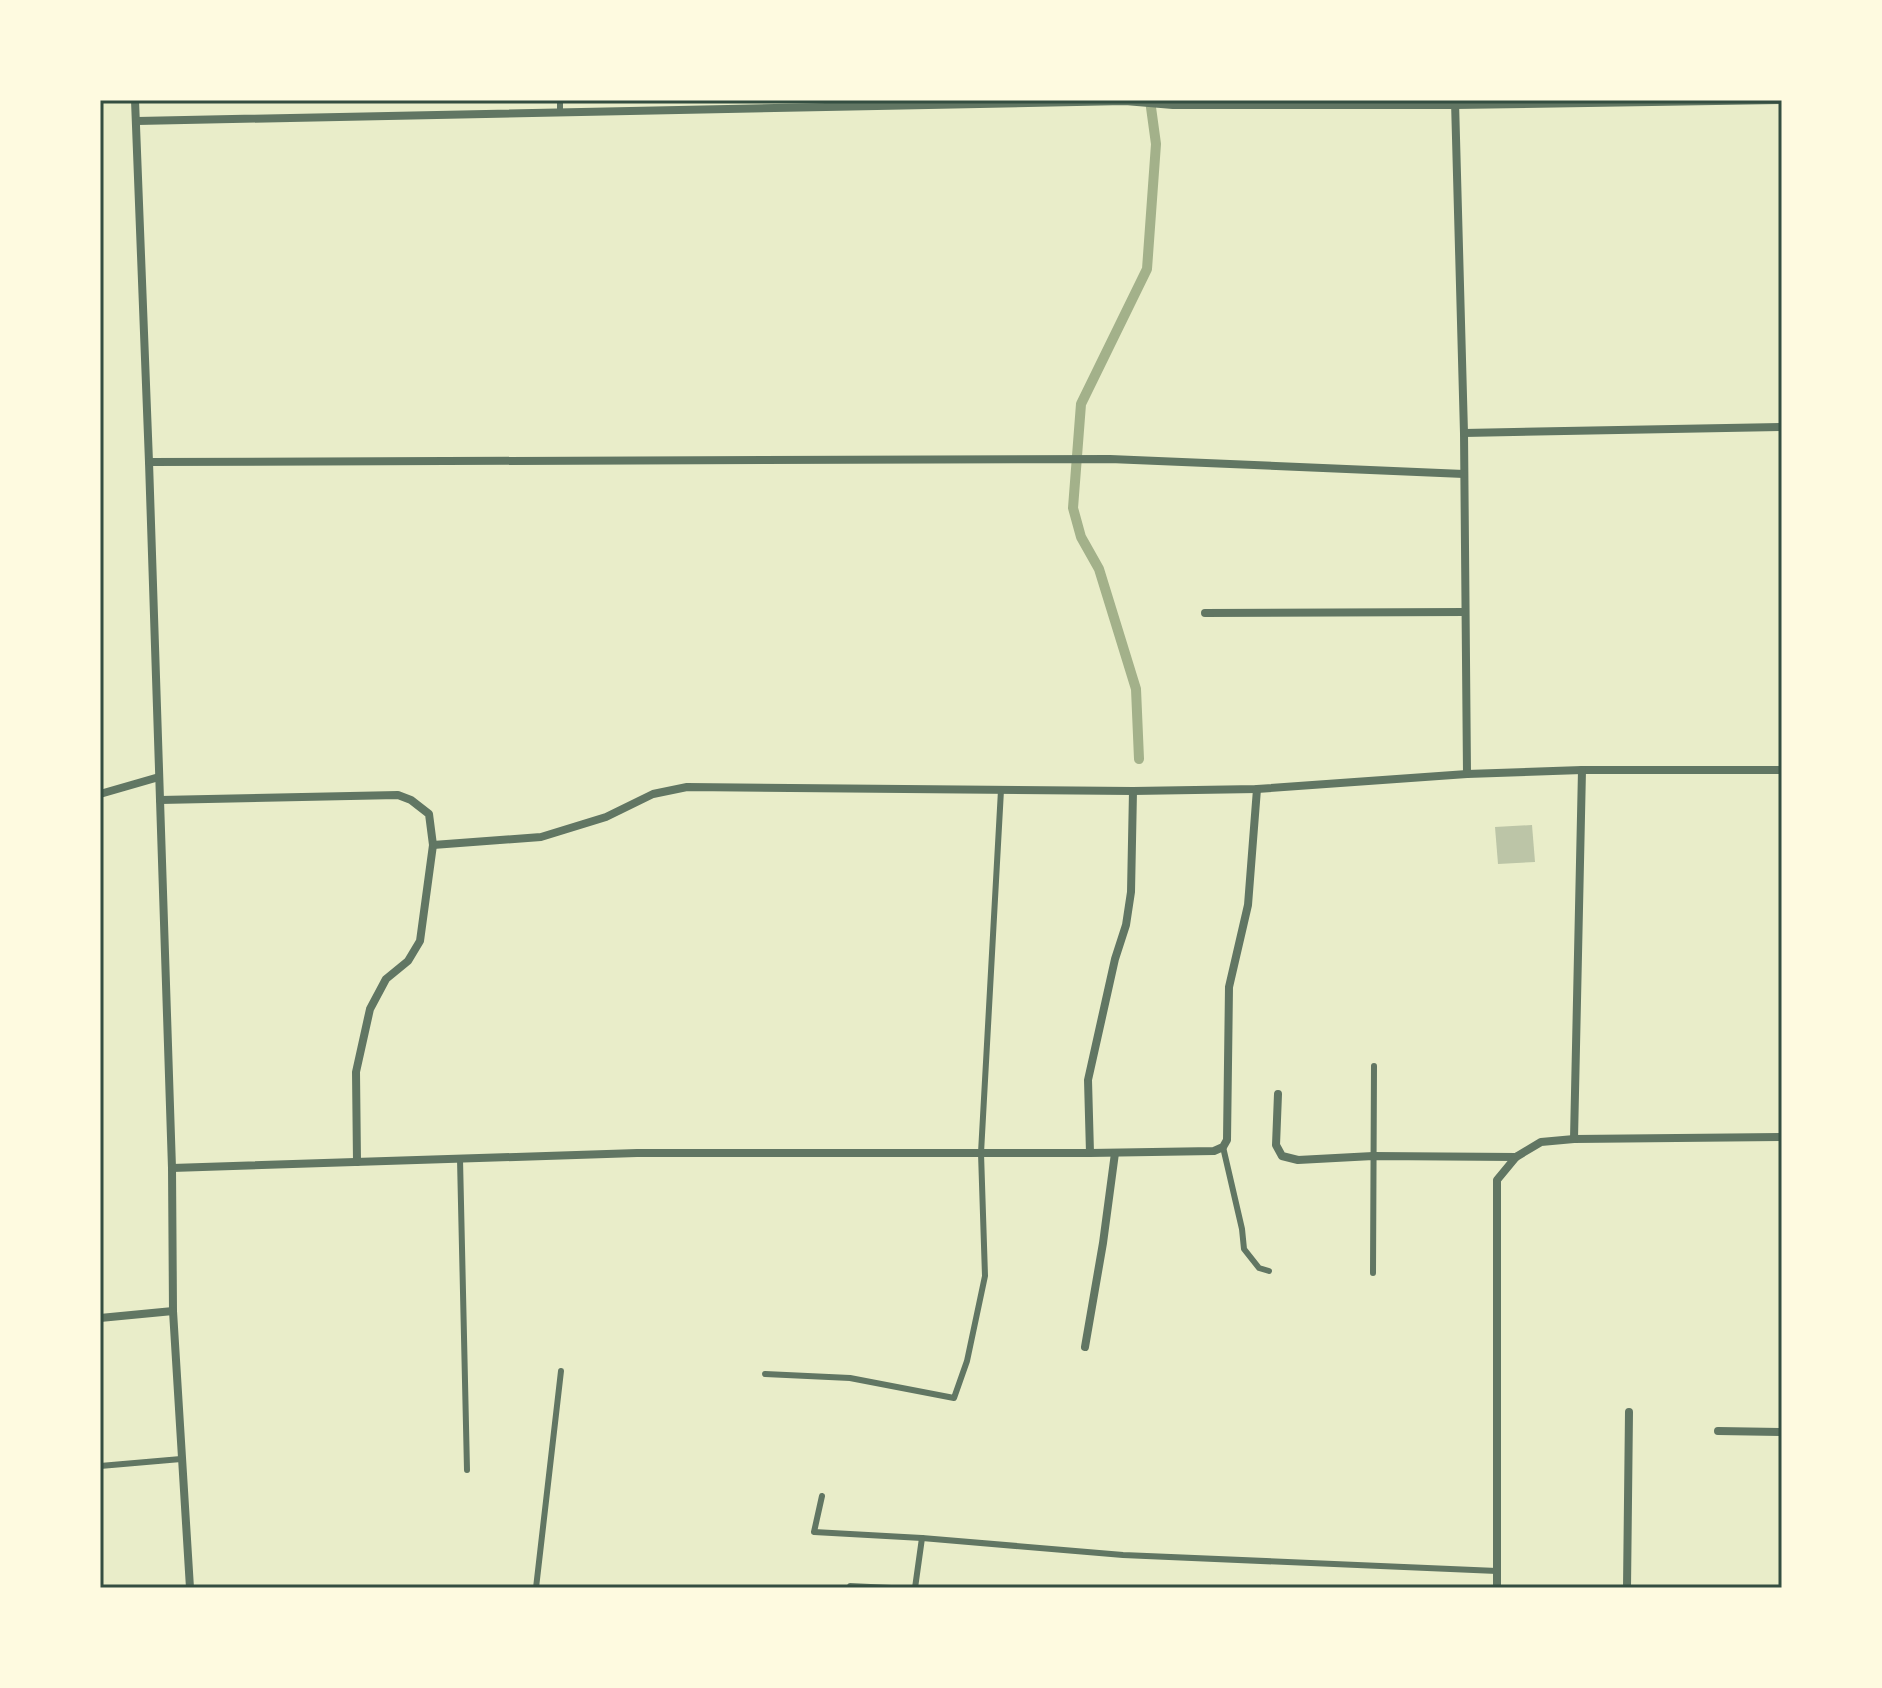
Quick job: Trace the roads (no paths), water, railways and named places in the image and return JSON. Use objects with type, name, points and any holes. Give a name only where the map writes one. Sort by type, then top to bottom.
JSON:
[{"type":"street","points":[[135,100],[172,1168],[173,1311],[190,1588]]},
{"type":"street","points":[[137,121],[1125,101],[1173,105],[1782,100]]},
{"type":"street","points":[[1455,103],[1464,433],[1467,774]]},
{"type":"street","points":[[1464,433],[1782,427]]},
{"type":"street","points":[[149,462],[1110,459],[1464,474]]},
{"type":"street","points":[[1205,613],[1465,612]]},
{"type":"street","points":[[1574,1139],[1582,770]]},
{"type":"street","points":[[433,845],[541,837],[606,817],[653,794],[687,787],[1137,791],[1257,789],[1467,774],[1582,770],[1782,770]]},
{"type":"street","points":[[100,794],[159,777]]},
{"type":"street","points":[[172,1168],[637,1153],[1214,1151],[1223,1147],[1227,1140],[1229,987],[1248,905],[1257,789]]},
{"type":"street","points":[[1090,1153],[1088,1080],[1115,959],[1126,925],[1137,791]]},
{"type":"street","points":[[160,800],[398,795],[411,800],[429,814],[433,845],[420,941],[408,961],[386,979],[370,1009],[356,1072],[357,1162]]},
{"type":"street","points":[[1278,1094],[1276,1145],[1282,1156],[1298,1160],[1373,1156],[1516,1157]]},
{"type":"street","points":[[1497,1588],[1497,1180],[1516,1157],[1541,1142],[1782,1137]]},
{"type":"street","points":[[1085,1347],[1115,1153]]},
{"type":"street","points":[[100,1318],[173,1311]]},
{"type":"street","points":[[1627,1588],[1629,1412]]},
{"type":"street","points":[[1718,1431],[1782,1432]]},
{"type":"lane","points":[[560,100],[560,113]]},
{"type":"lane","points":[[765,1374],[850,1378],[954,1398],[967,1361],[985,1276],[981,1153],[1001,790]]},
{"type":"lane","points":[[1373,1273],[1374,1066]]},
{"type":"lane","points":[[1223,1147],[1244,1249],[1259,1268],[1269,1271]]},
{"type":"lane","points":[[460,1159],[467,1470]]},
{"type":"lane","points":[[536,1588],[561,1371]]},
{"type":"lane","points":[[100,1466],[181,1459]]},
{"type":"lane","points":[[822,1496],[814,1532],[1123,1555],[1497,1571]]},
{"type":"lane","points":[[915,1588],[922,1538]]},
{"type":"lane","points":[[849,1588],[891,1588]]},
{"type":"waterway","points":[[1139,759],[1136,689],[1099,569],[1081,537],[1073,508],[1081,404],[1147,269],[1156,144],[1150,100]]}]
